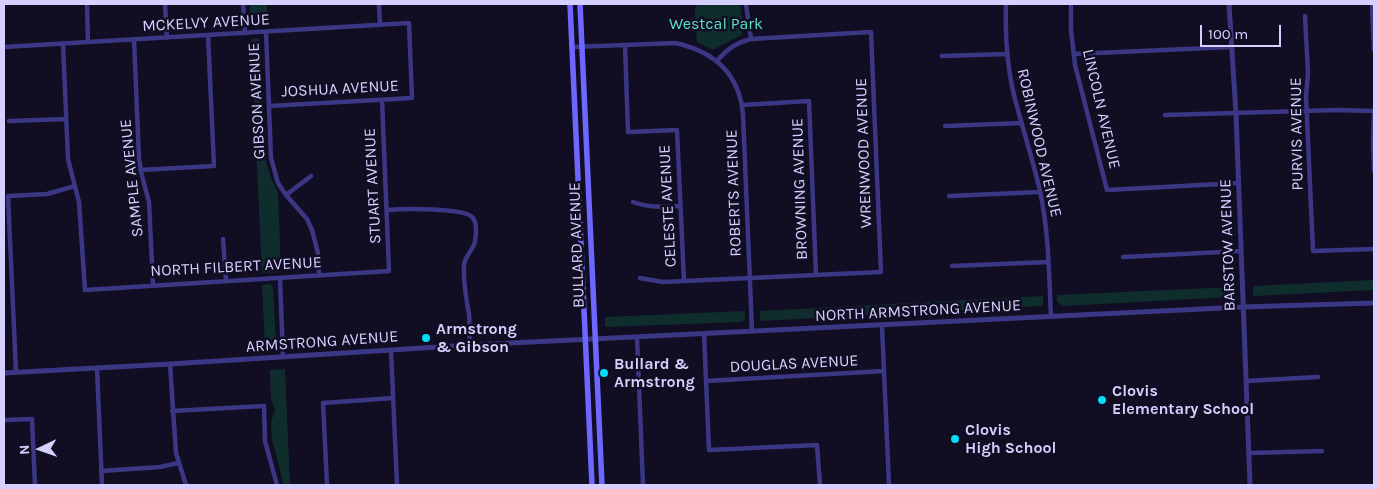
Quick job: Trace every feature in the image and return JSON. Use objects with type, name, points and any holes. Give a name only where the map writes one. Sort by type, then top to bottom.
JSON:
[{"type":"main road","name":"BULLARD AVENUE","points":[[570,4],[592,485]]},
{"type":"main road","name":"BULLARD AVENUE","points":[[580,4],[602,485]]},
{"type":"street","points":[[86,4],[88,42]]},
{"type":"street","points":[[165,4],[166,38]]},
{"type":"street","name":"GIBSON AVENUE","points":[[244,4],[244,33]]},
{"type":"street","points":[[379,4],[380,25]]},
{"type":"street","points":[[573,47],[675,43],[691,46],[703,51],[717,61],[727,50],[738,43],[752,39],[746,4]]},
{"type":"street","name":"ROBINWOOD AVENUE","points":[[1006,4],[1005,27],[1015,98],[1040,192],[1044,218],[1051,317]]},
{"type":"street","name":"LINCOLN AVENUE","points":[[1072,4],[1074,54],[1078,77],[1107,190],[1239,183]]},
{"type":"street","name":"BARSTOW AVENUE","points":[[1229,4],[1236,114],[1250,485]]},
{"type":"street","points":[[1372,4],[1374,50]]},
{"type":"street","name":"PURVIS AVENUE","points":[[1304,16],[1308,73],[1306,111],[1313,251],[1374,249]]},
{"type":"street","name":"MCKELVY AVENUE","points":[[4,47],[409,23],[412,98]]},
{"type":"street","name":"GIBSON AVENUE","points":[[266,32],[271,158],[278,183],[307,219],[312,230],[318,253],[319,275]]},
{"type":"street","name":"WRENWOOD AVENUE","points":[[752,39],[871,32],[881,272],[816,275]]},
{"type":"street","points":[[140,170],[214,166],[208,35]]},
{"type":"street","name":"SAMPLE AVENUE","points":[[134,39],[140,170],[149,202],[153,285]]},
{"type":"street","points":[[16,372],[8,196],[47,194],[75,186],[68,159],[63,44]]},
{"type":"street","name":"CELESTE AVENUE","points":[[625,45],[628,132],[677,130],[684,281]]},
{"type":"street","points":[[1074,54],[1231,47]]},
{"type":"street","points":[[942,56],[1008,54]]},
{"type":"street","name":"ROBERTS AVENUE","points":[[717,61],[733,81],[742,105],[752,331]]},
{"type":"street","name":"JOSHUA AVENUE","points":[[270,106],[412,98]]},
{"type":"street","name":"STUART AVENUE","points":[[382,100],[389,270]]},
{"type":"street","name":"BROWNING AVENUE","points":[[742,105],[809,101],[816,275]]},
{"type":"street","points":[[1165,116],[1337,110],[1374,112],[1374,171]]},
{"type":"street","points":[[9,121],[66,119]]},
{"type":"street","points":[[945,126],[1022,123]]},
{"type":"street","points":[[286,195],[311,176]]},
{"type":"street","name":"NORTH FILBERT AVENUE","points":[[75,186],[80,208],[85,290],[389,270]]},
{"type":"street","points":[[948,196],[1040,192]]},
{"type":"street","points":[[633,202],[644,206],[680,206]]},
{"type":"street","points":[[387,210],[426,208],[462,212],[473,218],[475,242],[464,262],[465,299],[469,314],[470,345]]},
{"type":"street","points":[[223,240],[226,280]]},
{"type":"street","points":[[1123,257],[1241,251]]},
{"type":"street","points":[[952,266],[1048,262]]},
{"type":"street","points":[[640,278],[663,282],[816,275]]},
{"type":"street","points":[[280,278],[283,356]]},
{"type":"street","points":[[1242,307],[1374,302]]},
{"type":"street","name":"NORTH ARMSTRONG AVENUE","points":[[595,339],[1242,307]]},
{"type":"street","points":[[882,326],[889,485]]},
{"type":"street","points":[[704,333],[709,450],[817,445],[820,485]]},
{"type":"street","points":[[637,337],[643,485]]},
{"type":"street","name":"ARMSTRONG AVENUE","points":[[170,364],[595,339]]},
{"type":"street","points":[[391,350],[397,485]]},
{"type":"street","points":[[4,373],[170,364],[175,445],[178,463],[186,485]]},
{"type":"street","points":[[97,368],[102,485]]},
{"type":"street","name":"DOUGLAS AVENUE","points":[[706,381],[884,371]]},
{"type":"street","points":[[1246,381],[1318,377]]},
{"type":"street","points":[[327,485],[323,403],[393,398]]},
{"type":"street","points":[[172,411],[264,406],[265,441],[278,485]]},
{"type":"street","points":[[4,420],[32,419],[35,485]]},
{"type":"street","points":[[1249,453],[1322,451]]},
{"type":"street","points":[[101,471],[160,467],[178,463]]},
{"type":"green space","points":[[250,4],[267,4],[268,25],[253,26],[251,24]]},
{"type":"green space","name":"Westcal Park","points":[[697,4],[740,4],[744,30],[741,35],[713,50],[697,42],[695,9]]},
{"type":"green space","points":[[258,38],[260,41],[265,157],[278,193],[281,272],[262,273],[251,39]]},
{"type":"green space","points":[[1374,280],[1374,290],[1255,296],[1253,294],[1253,286]]},
{"type":"green space","points":[[270,284],[273,287],[276,342],[274,345],[265,345],[262,285]]},
{"type":"green space","points":[[1232,287],[1232,295],[1230,297],[1063,306],[1057,302],[1057,295]]},
{"type":"green space","points":[[1043,296],[1043,304],[1041,306],[760,321],[760,311]]},
{"type":"green space","points":[[745,311],[745,319],[742,322],[605,327],[605,317]]},
{"type":"green space","points":[[285,369],[290,485],[284,485],[272,440],[271,423],[275,409],[271,400],[270,370]]},
{"type":"place","name":"Armstrong & Gibson","points":[[426,338]]},
{"type":"place","name":"Bullard & Armstrong","points":[[604,373]]},
{"type":"place","name":"Clovis Elementary School","points":[[1102,400]]},
{"type":"place","name":"Clovis High School","points":[[955,439]]}]
